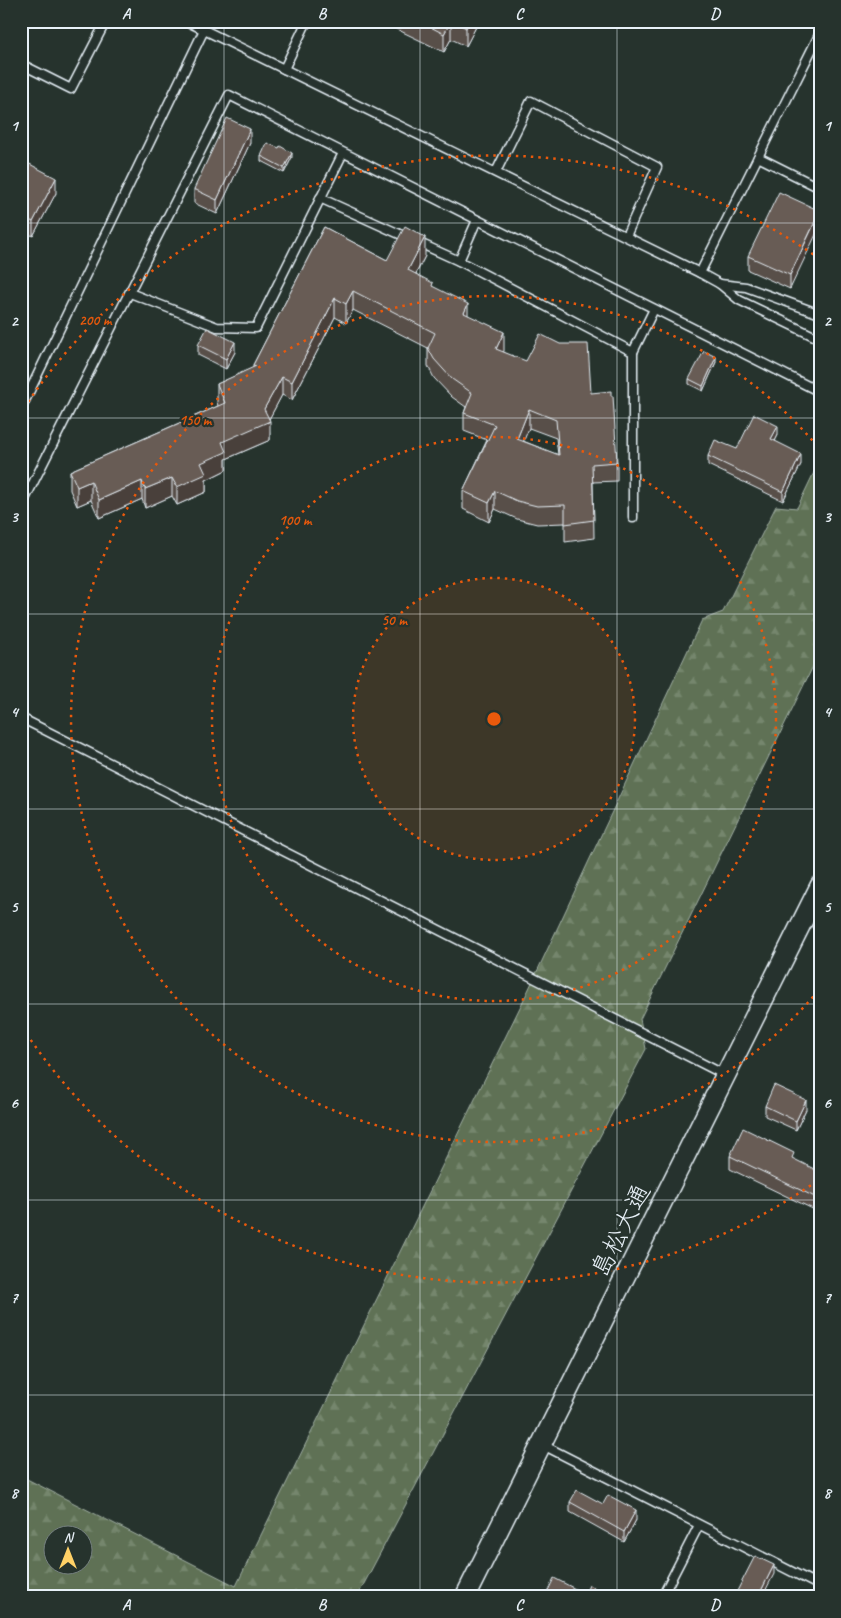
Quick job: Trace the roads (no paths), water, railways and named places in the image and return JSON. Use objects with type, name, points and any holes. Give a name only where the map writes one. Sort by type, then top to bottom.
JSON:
[{"type":"street","name":"島松大通","points":[[464,1597],[820,886]]},
{"type":"lane","points":[[21,64],[71,89],[106,21]]},
{"type":"lane","points":[[186,21],[700,273],[720,284],[739,300],[820,339]]},
{"type":"lane","points":[[284,69],[307,21]]},
{"type":"lane","points":[[21,409],[204,30]]},
{"type":"lane","points":[[700,273],[820,33]]},
{"type":"lane","points":[[21,507],[229,95],[820,392]]},
{"type":"lane","points":[[496,172],[532,101],[657,167],[626,236]]},
{"type":"lane","points":[[130,292],[217,327],[256,328],[343,153]]},
{"type":"lane","points":[[758,157],[820,188]]},
{"type":"lane","points":[[320,198],[459,261],[633,352]]},
{"type":"lane","points":[[459,261],[477,220]]},
{"type":"lane","points":[[720,284],[746,286],[820,314]]},
{"type":"lane","points":[[633,518],[633,352],[654,309]]},
{"type":"lane","points":[[21,718],[725,1075]]},
{"type":"lane","points":[[541,1444],[820,1586]]},
{"type":"lane","points":[[662,1597],[699,1525]]}]
